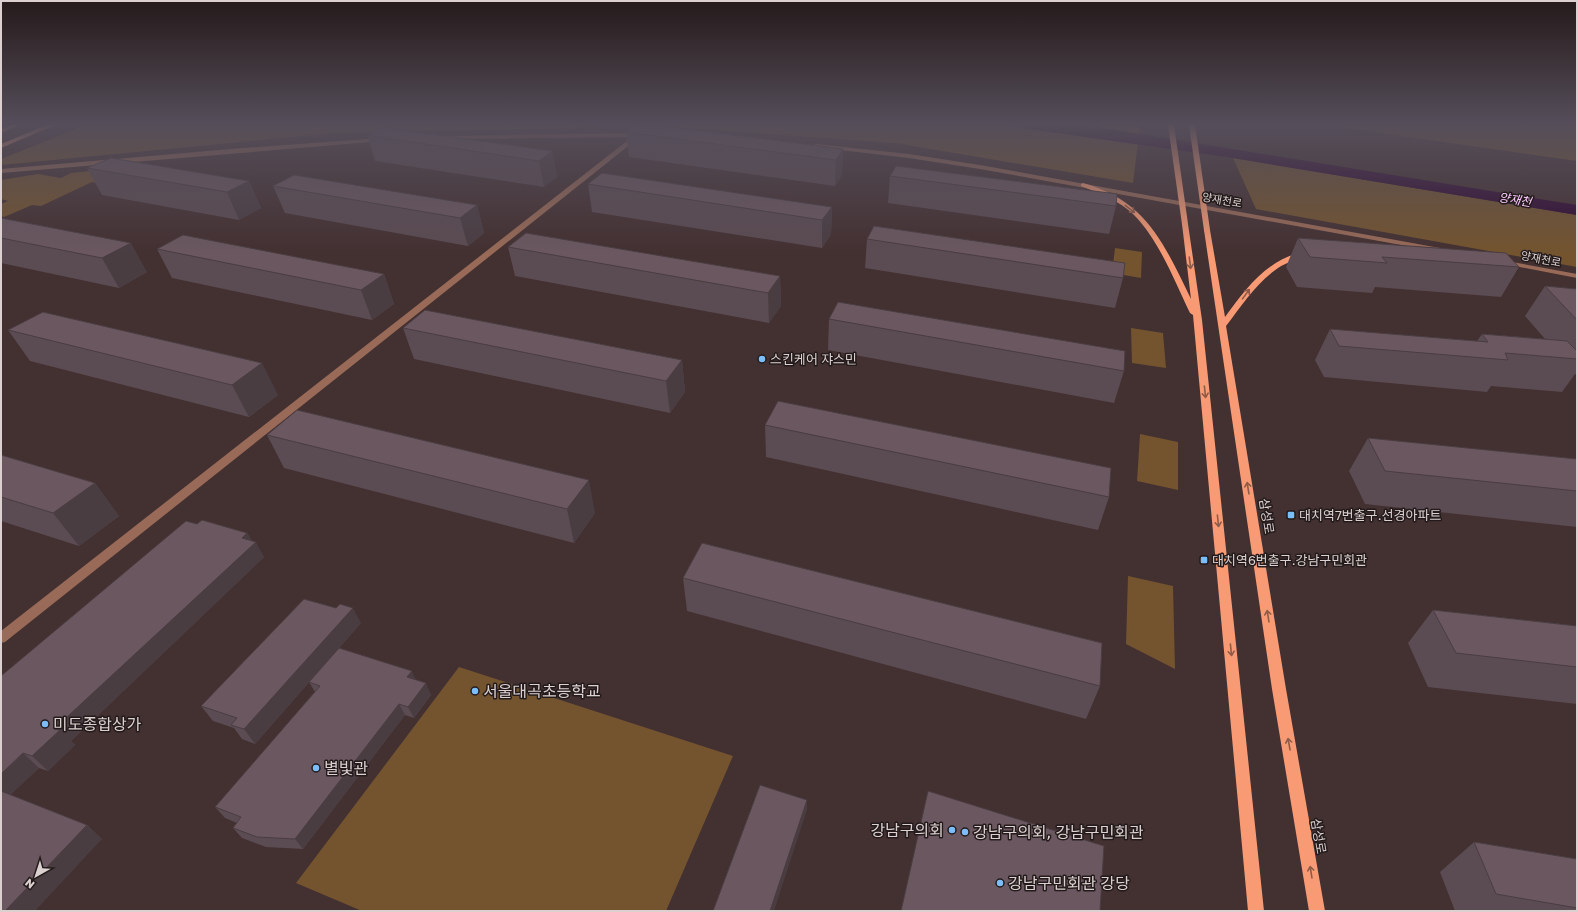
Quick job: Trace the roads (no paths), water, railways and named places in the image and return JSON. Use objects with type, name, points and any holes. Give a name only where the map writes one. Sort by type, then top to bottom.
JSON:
[{"type":"main road","points":[[1177,168],[1198,320],[1256,911]]},
{"type":"main road","name":"삼성로","points":[[1198,168],[1279,690],[1306,835],[1317,911]]},
{"type":"main road","points":[[1083,185],[1110,196],[1137,214],[1157,242],[1198,320]]},
{"type":"main road","points":[[1371,246],[1385,245],[1441,250]]},
{"type":"main road","points":[[1223,325],[1251,287],[1276,264],[1292,256],[1311,252]]},
{"type":"street","points":[[1,171],[40,168]]},
{"type":"street","points":[[1,638],[601,168]]},
{"type":"street","name":"양재천로","points":[[978,168],[1441,250]]},
{"type":"street","name":"양재천로","points":[[1497,261],[1577,276]]},
{"type":"water","name":"양재천","points":[[1291,168],[1347,168],[1577,205],[1577,215]]},
{"type":"place","name":"스킨케어 쟈스민","points":[[762,359]]},
{"type":"place","name":"대치역7번출구.선경아파트","points":[[1291,515]]},
{"type":"place","name":"대치역6번출구.강남구민회관","points":[[1204,560]]},
{"type":"place","name":"서울대곡초등학교","points":[[475,691]]},
{"type":"place","name":"미도종합상가","points":[[45,724]]},
{"type":"place","name":"별빛관","points":[[316,768]]},
{"type":"place","name":"강남구의회","points":[[952,830]]},
{"type":"place","name":"강남구의회, 강남구민회관","points":[[965,832]]},
{"type":"place","name":"강남구민회관 강당","points":[[1000,883]]}]
